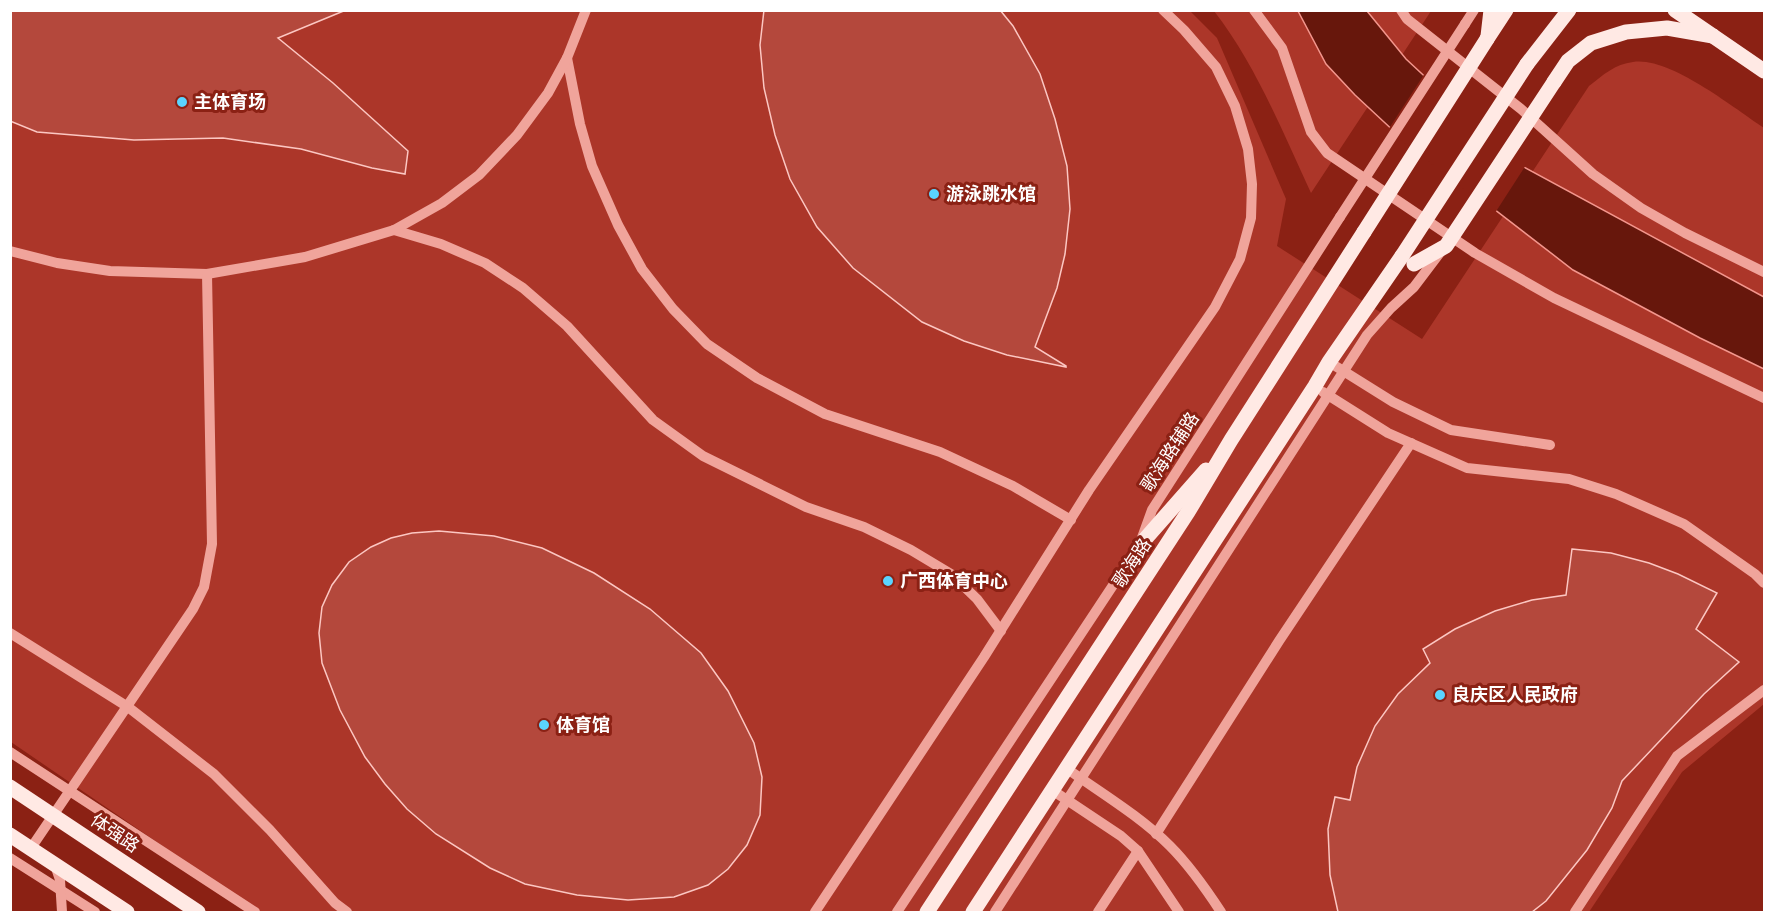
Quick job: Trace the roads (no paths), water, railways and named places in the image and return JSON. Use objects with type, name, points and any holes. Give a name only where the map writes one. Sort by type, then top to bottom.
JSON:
[{"type":"main road","points":[[1487,39],[1491,10]]},
{"type":"main road","name":"歌海路","points":[[927,912],[1188,513],[1231,440],[1506,10]]},
{"type":"main road","points":[[1414,264],[1527,64],[1569,10]]},
{"type":"main road","points":[[1675,10],[1764,71]]},
{"type":"main road","points":[[973,912],[1329,362],[1385,280],[1446,246],[1568,61],[1591,44],[1626,32],[1667,28],[1713,36]]},
{"type":"main road","points":[[1139,546],[1231,440]]},
{"type":"main road","name":"体强路","points":[[10,787],[198,912]]},
{"type":"main road","points":[[10,835],[127,912]]},
{"type":"street","points":[[10,251],[57,263],[110,271],[207,274],[305,258],[394,230],[442,203],[479,175],[517,135],[548,93],[567,58],[586,10]]},
{"type":"street","points":[[816,912],[1001,631],[1071,520],[1215,307],[1240,259],[1251,218],[1252,184],[1248,149],[1235,106],[1216,67],[1163,10]]},
{"type":"street","points":[[1254,10],[1282,48],[1311,132],[1327,153],[1475,253],[1554,298],[1764,398]]},
{"type":"street","points":[[1401,10],[1407,19],[1521,110],[1603,181],[1641,208],[1685,233],[1764,272]]},
{"type":"street","name":"歌海路辅路","points":[[897,912],[1139,546],[1152,510],[1473,10]]},
{"type":"street","points":[[567,58],[580,124],[592,166],[618,225],[642,269],[673,309],[707,344],[757,378],[825,414],[940,452],[1013,486],[1071,520]]},
{"type":"street","points":[[394,230],[441,244],[485,263],[523,288],[567,326],[653,420],[695,450],[759,485],[806,507],[864,527],[911,550],[951,574],[977,599],[1001,631]]},
{"type":"street","points":[[995,912],[1414,264]]},
{"type":"street","points":[[31,848],[193,609],[204,587],[212,544],[207,274]]},
{"type":"street","points":[[1329,362],[1393,402],[1451,430],[1550,445]]},
{"type":"street","points":[[1315,386],[1388,433],[1467,468],[1569,479],[1616,494],[1684,524],[1755,574],[1764,583]]},
{"type":"street","points":[[1156,834],[1279,641],[1411,443]]},
{"type":"street","points":[[10,633],[128,706],[214,774],[270,830],[335,903],[347,912]]},
{"type":"street","points":[[1575,912],[1677,756],[1764,690]]},
{"type":"street","points":[[10,752],[255,912]]},
{"type":"street","points":[[1066,768],[1170,846],[1197,876],[1221,912]]},
{"type":"street","points":[[1052,790],[1121,836],[1138,851],[1179,912]]},
{"type":"street","points":[[1098,912],[1138,851]]},
{"type":"street","points":[[10,858],[95,912]]},
{"type":"street","points":[[55,865],[62,891],[62,912]]},
{"type":"place","name":"主体育场","points":[[182,102]]},
{"type":"place","name":"游泳跳水馆","points":[[934,194]]},
{"type":"place","name":"广西体育中心","points":[[888,581]]},
{"type":"place","name":"良庆区人民政府","points":[[1440,695]]},
{"type":"place","name":"体育馆","points":[[544,725]]}]
